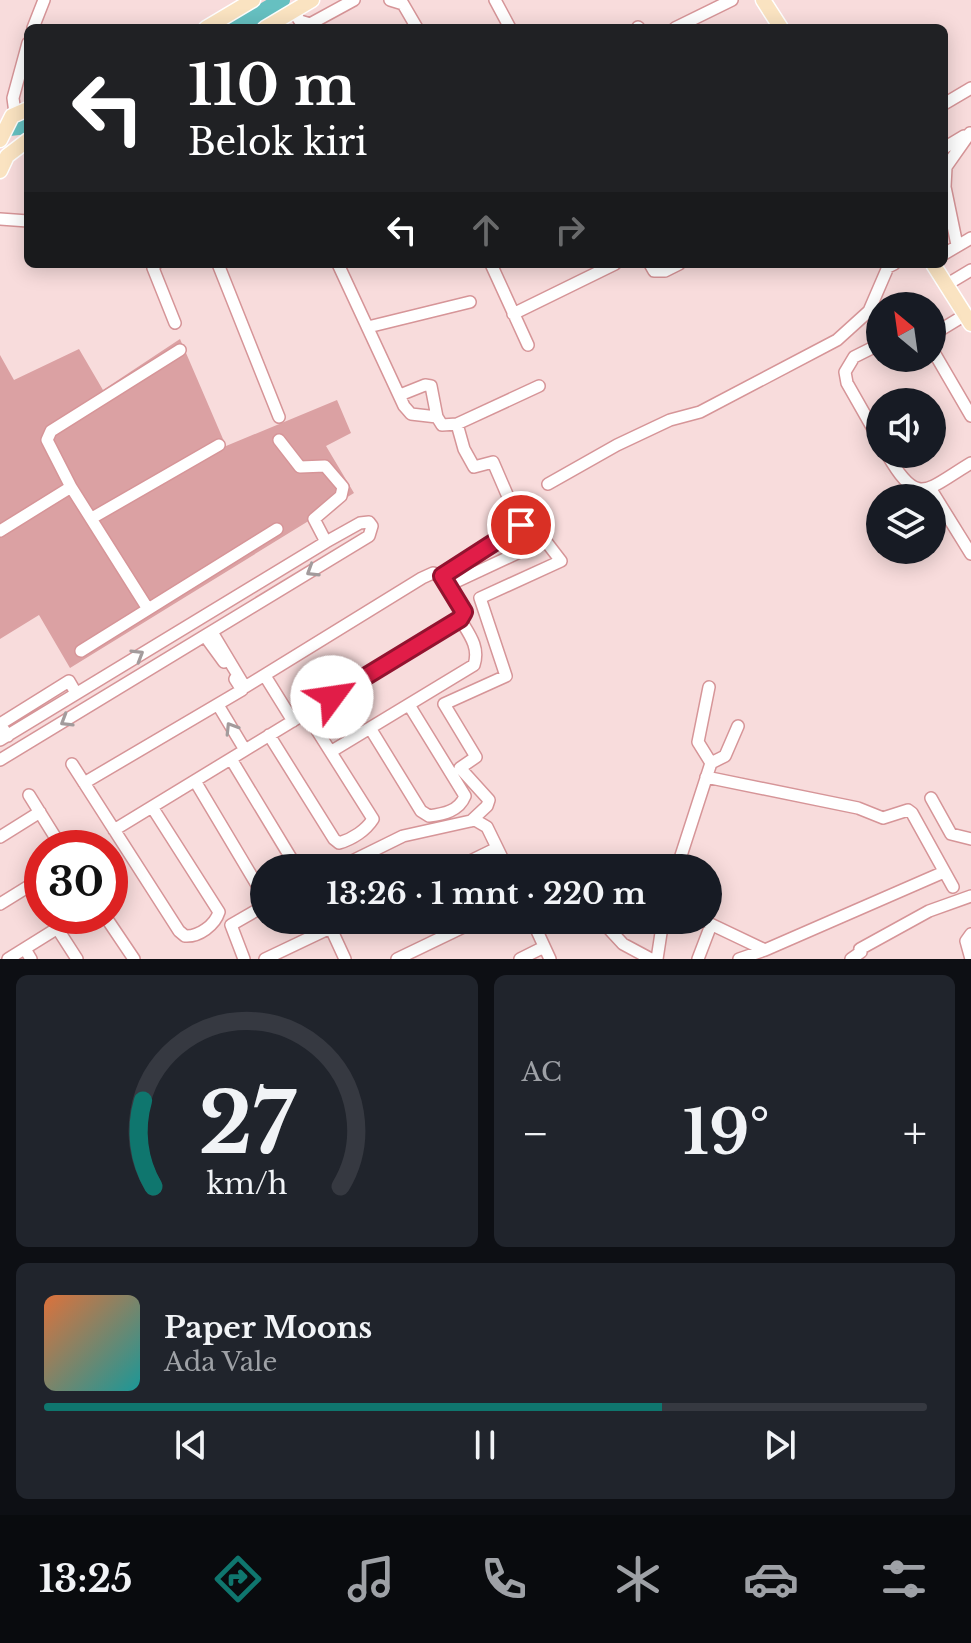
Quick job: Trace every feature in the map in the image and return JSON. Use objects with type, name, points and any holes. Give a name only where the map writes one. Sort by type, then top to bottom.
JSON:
[{"type":"main road","points":[[231,21],[253,0]]},
{"type":"main road","points":[[288,19],[312,0]]},
{"type":"main road","points":[[763,0],[778,24]]},
{"type":"main road","points":[[1,138],[13,115]]},
{"type":"main road","points":[[0,171],[7,156],[24,143]]},
{"type":"main road","points":[[935,268],[968,319]]},
{"type":"street","points":[[35,24],[44,0]]},
{"type":"street","points":[[288,19],[310,24],[354,0]]},
{"type":"street","points":[[390,0],[403,4],[415,24]]},
{"type":"street","points":[[495,0],[508,24]]},
{"type":"street","points":[[683,24],[732,0]]},
{"type":"street","points":[[13,115],[13,98],[24,58]]},
{"type":"street","points":[[948,102],[971,88]]},
{"type":"street","points":[[948,146],[970,133]]},
{"type":"street","points":[[948,164],[970,133]]},
{"type":"street","points":[[948,202],[957,245]]},
{"type":"street","points":[[0,219],[24,221]]},
{"type":"street","points":[[948,251],[971,238]]},
{"type":"street","points":[[153,268],[175,323]]},
{"type":"street","points":[[220,268],[279,417]]},
{"type":"street","points":[[340,268],[402,401],[411,414],[437,417]]},
{"type":"street","points":[[493,268],[528,345]]},
{"type":"street","points":[[513,314],[607,268]]},
{"type":"street","points":[[652,268],[654,271],[665,271],[671,268]]},
{"type":"street","points":[[548,484],[617,445],[670,420],[700,412],[837,340],[869,311],[888,268]]},
{"type":"street","points":[[946,285],[971,270]]},
{"type":"street","points":[[368,327],[470,302]]},
{"type":"street","points":[[946,329],[968,319]]},
{"type":"street","points":[[148,609],[71,487],[47,440],[51,431],[180,350]]},
{"type":"street","points":[[866,351],[854,357],[845,372],[847,383],[866,416]]},
{"type":"street","points":[[945,372],[971,416]]},
{"type":"street","points":[[402,401],[425,385],[431,386],[437,417],[442,425],[457,424],[539,386]]},
{"type":"street","points":[[457,424],[464,449],[474,467],[493,462],[512,506],[521,509],[561,561],[480,598],[506,676],[460,694],[444,704],[476,757],[460,768],[489,800],[471,821]]},
{"type":"street","points":[[279,440],[300,467],[325,466],[343,487],[341,496],[314,519],[326,542]]},
{"type":"street","points":[[92,518],[219,445]]},
{"type":"street","points":[[937,484],[971,463]]},
{"type":"street","points":[[0,531],[71,487]]},
{"type":"street","points":[[946,514],[971,554]]},
{"type":"street","points":[[0,760],[369,536],[372,526],[369,522],[360,523],[326,542],[4,738],[0,724],[69,681],[76,693]]},
{"type":"street","points":[[521,525],[532,532],[533,541],[524,550],[445,581],[512,528],[521,525]]},
{"type":"street","points":[[81,651],[277,529]]},
{"type":"street","points":[[72,764],[114,830],[460,619],[464,612],[445,581],[433,573],[245,687],[209,634]]},
{"type":"street","points":[[231,599],[241,615]]},
{"type":"street","points":[[332,751],[474,665],[478,655],[460,619]]},
{"type":"street","points":[[84,783],[242,690],[233,671]]},
{"type":"street","points":[[265,676],[293,721]]},
{"type":"street","points":[[92,683],[101,700]]},
{"type":"street","points":[[709,687],[698,742],[711,763]]},
{"type":"street","points":[[218,705],[245,750]]},
{"type":"street","points":[[370,728],[421,811],[429,816],[445,814],[461,804],[465,796],[409,705]]},
{"type":"street","points":[[269,735],[339,843],[368,827],[373,819],[306,713]]},
{"type":"street","points":[[681,854],[711,763],[725,756],[738,726]]},
{"type":"street","points":[[231,759],[289,854]]},
{"type":"street","points":[[706,777],[858,808],[883,818],[908,810],[953,887]]},
{"type":"street","points":[[195,781],[250,873]]},
{"type":"street","points":[[29,795],[51,830]]},
{"type":"street","points":[[931,798],[951,834],[971,839]]},
{"type":"street","points":[[128,852],[185,936],[192,937],[216,922],[219,912],[152,807]]},
{"type":"street","points":[[0,837],[40,812]]},
{"type":"street","points":[[366,854],[403,836],[471,821],[481,822],[487,827],[500,854]]},
{"type":"street","points":[[485,854],[497,848]]},
{"type":"street","points":[[739,959],[944,872]]},
{"type":"street","points":[[0,904],[24,889]]},
{"type":"street","points":[[851,959],[861,952],[860,949],[917,918],[971,896]]},
{"type":"street","points":[[244,959],[231,925],[250,914]]},
{"type":"street","points":[[722,929],[765,950]]},
{"type":"street","points":[[8,959],[28,954],[50,934]]},
{"type":"street","points":[[61,934],[77,959]]},
{"type":"street","points":[[117,934],[134,959]]},
{"type":"street","points":[[265,959],[310,934]]},
{"type":"street","points":[[333,934],[345,959]]},
{"type":"street","points":[[397,959],[449,934]]},
{"type":"street","points":[[538,934],[550,959]]},
{"type":"street","points":[[614,934],[623,944],[651,959]]},
{"type":"street","points":[[657,959],[661,934]]},
{"type":"street","points":[[698,959],[704,934]]},
{"type":"street","points":[[971,934],[966,941],[971,959]]},
{"type":"street","points":[[520,959],[544,947]]},
{"type":"shaded area","points":[[180,339],[226,446],[337,400],[351,433],[326,446],[354,493],[70,668],[39,615],[0,639],[0,355],[14,380],[79,349],[103,390]]},
{"type":"waterway","points":[[242,24],[282,0]]},
{"type":"waterway","points":[[0,129],[24,126]]},
{"type":"route","points":[[332,697],[460,619],[464,612],[442,576],[521,525]]}]
